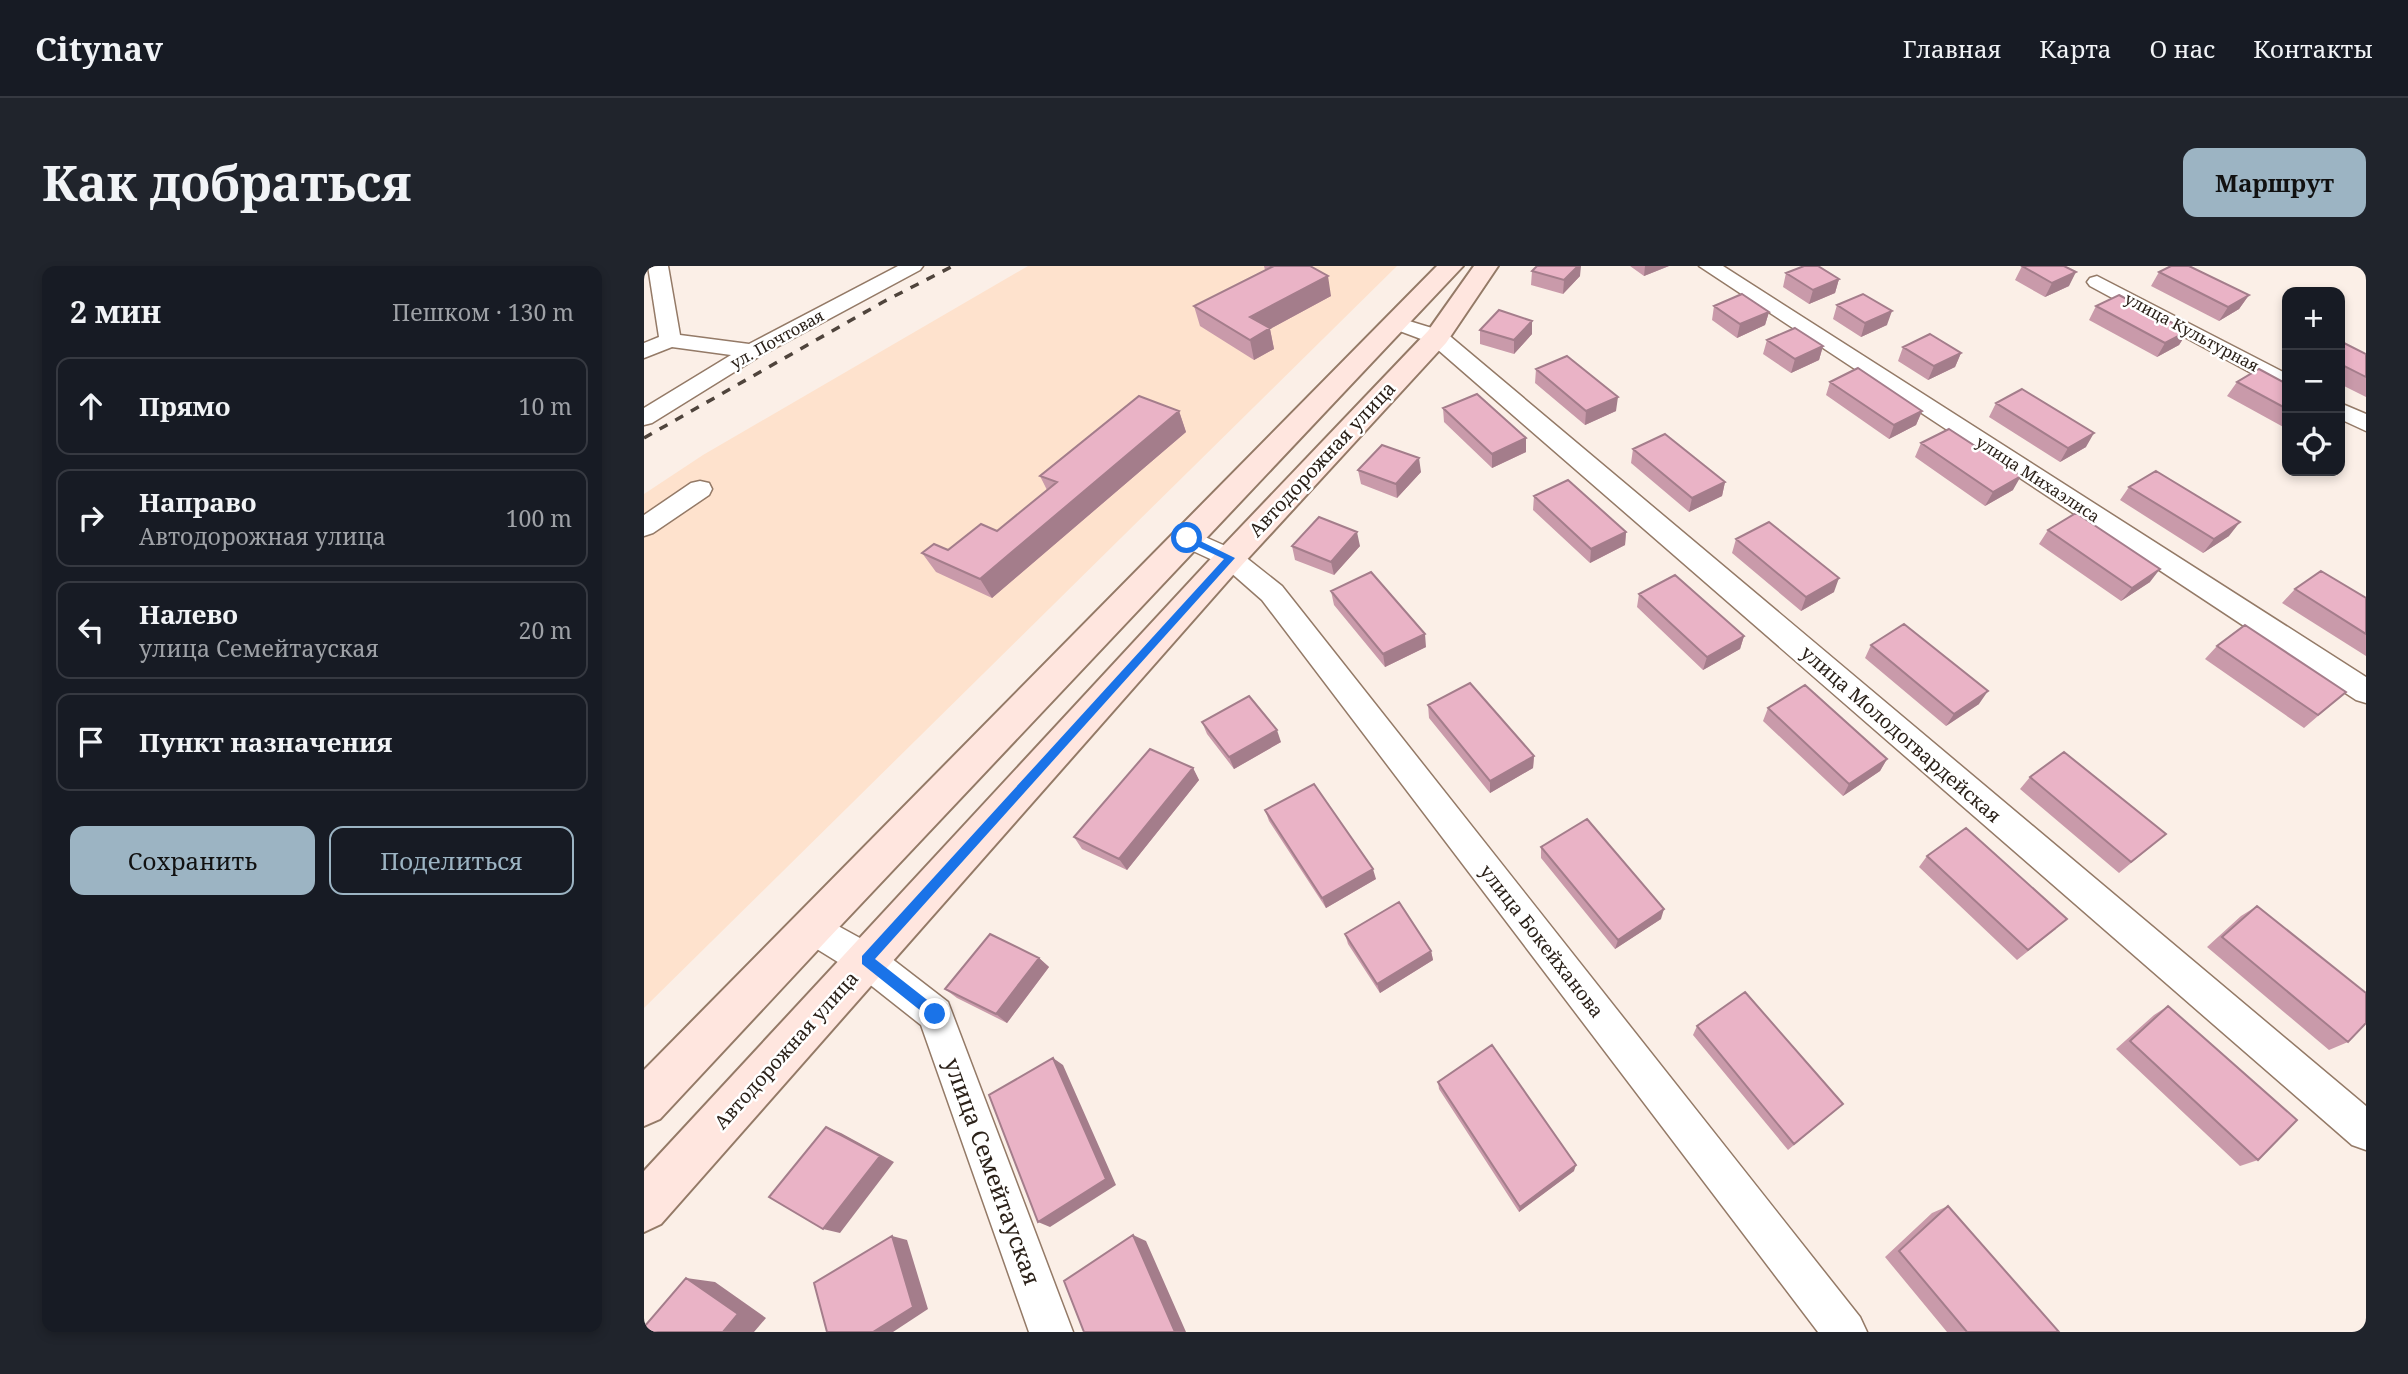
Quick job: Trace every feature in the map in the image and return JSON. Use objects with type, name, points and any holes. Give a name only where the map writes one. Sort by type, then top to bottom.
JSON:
[{"type":"main road","name":"Автодорожная улица","points":[[644,1103],[1451,266]]},
{"type":"main road","name":"Автодорожная улица","points":[[644,1207],[1230,558],[1437,337],[1486,266]]},
{"type":"street","points":[[658,266],[670,340]]},
{"type":"street","name":"ул. Почтовая","points":[[644,418],[752,351],[913,266]]},
{"type":"street","name":"улица Михаэлиса","points":[[1709,266],[2366,692]]},
{"type":"street","name":"улица Культурная","points":[[2097,282],[2282,380]]},
{"type":"street","points":[[1396,323],[1437,337]]},
{"type":"street","name":"улица Молодогвардейская","points":[[1437,337],[2366,1131]]},
{"type":"street","points":[[644,351],[670,340],[752,351]]},
{"type":"street","points":[[2345,413],[2366,424]]},
{"type":"street","points":[[644,527],[700,489]]},
{"type":"street","name":"улица Бокейханова","points":[[1187,538],[1230,558],[1272,593],[1845,1332]]},
{"type":"street","name":"улица Семейтауская","points":[[811,927],[866,960],[935,1014],[1051,1332]]},
{"type":"shaded area","points":[[1028,266],[1397,266],[644,1008],[644,494],[703,455]]},
{"type":"building","points":[[1270,266],[1310,266],[1328,276],[1250,317],[1270,328],[1250,340],[1194,306],[1272,267]]},
{"type":"building","points":[[1537,266],[1578,266],[1564,280],[1532,271]]},
{"type":"building","points":[[1804,266],[1818,266],[1839,279],[1813,290],[1786,273]]},
{"type":"building","points":[[2022,266],[2064,266],[2076,272],[2052,283]]},
{"type":"building","points":[[2171,266],[2189,266],[2249,295],[2228,307],[2159,272]]},
{"type":"building","points":[[1742,294],[1769,312],[1740,324],[1714,306]]},
{"type":"building","points":[[1863,294],[1892,311],[1865,323],[1837,305]]},
{"type":"building","points":[[2119,295],[2188,331],[2165,343],[2096,306]]},
{"type":"building","points":[[1499,310],[1532,321],[1514,340],[1480,330]]},
{"type":"building","points":[[1795,328],[1823,346],[1795,359],[1767,340]]},
{"type":"building","points":[[1930,334],[1961,353],[1934,366],[1903,347]]},
{"type":"building","points":[[2345,344],[2366,354],[2366,377],[2345,366]]},
{"type":"building","points":[[1567,356],[1618,397],[1586,411],[1536,369]]},
{"type":"building","points":[[1858,368],[1922,411],[1894,425],[1830,382]]},
{"type":"building","points":[[2259,369],[2282,381],[2282,406],[2237,382]]},
{"type":"building","points":[[2022,389],[2094,433],[2068,448],[1996,403]]},
{"type":"building","points":[[1477,394],[1526,438],[1492,454],[1443,408]]},
{"type":"building","points":[[1139,396],[1179,411],[980,579],[922,553],[934,544],[948,550],[981,524],[997,531],[1057,482],[1040,476]]},
{"type":"building","points":[[1949,429],[2021,476],[1993,492],[1921,443]]},
{"type":"building","points":[[1665,434],[1725,482],[1692,498],[1633,449]]},
{"type":"building","points":[[1382,445],[1419,458],[1396,484],[1358,470]]},
{"type":"building","points":[[2156,471],[2240,522],[2214,539],[2129,487]]},
{"type":"building","points":[[1568,480],[1626,532],[1591,549],[1534,496]]},
{"type":"building","points":[[2076,513],[2160,569],[2132,588],[2048,530]]},
{"type":"building","points":[[1319,517],[1357,532],[1331,562],[1292,546]]},
{"type":"building","points":[[1769,522],[1839,578],[1806,597],[1736,539]]},
{"type":"building","points":[[2321,571],[2366,598],[2366,634],[2295,589]]},
{"type":"building","points":[[1371,572],[1425,634],[1383,654],[1331,591]]},
{"type":"building","points":[[1675,575],[1744,636],[1707,657],[1639,594]]},
{"type":"building","points":[[1904,624],[1988,691],[1954,714],[1871,645]]},
{"type":"building","points":[[2245,625],[2346,692],[2318,715],[2217,646]]},
{"type":"building","points":[[1470,683],[1534,756],[1490,781],[1428,705]]},
{"type":"building","points":[[1805,685],[1887,759],[1849,784],[1768,708]]},
{"type":"building","points":[[1249,696],[1277,730],[1229,757],[1202,722]]},
{"type":"building","points":[[1150,749],[1193,768],[1119,859],[1074,837]]},
{"type":"building","points":[[2064,752],[2166,834],[2131,862],[2030,777]]},
{"type":"building","points":[[1314,784],[1373,869],[1322,898],[1265,810]]},
{"type":"building","points":[[1587,819],[1664,909],[1618,940],[1541,847]]},
{"type":"building","points":[[1966,828],[2067,919],[2028,950],[1927,856]]},
{"type":"building","points":[[1399,902],[1431,951],[1377,984],[1345,934]]},
{"type":"building","points":[[2257,906],[2366,993],[2366,1023],[2348,1042],[2222,937]]},
{"type":"building","points":[[990,934],[1039,958],[996,1014],[945,989]]},
{"type":"building","points":[[1745,992],[1843,1104],[1794,1144],[1697,1026]]},
{"type":"building","points":[[2168,1006],[2297,1120],[2258,1160],[2130,1041]]},
{"type":"building","points":[[1492,1045],[1576,1165],[1520,1207],[1438,1082]]},
{"type":"building","points":[[1053,1058],[1106,1179],[1038,1222],[989,1095]]},
{"type":"building","points":[[826,1127],[880,1156],[823,1229],[769,1197]]},
{"type":"building","points":[[1948,1206],[2059,1332],[1967,1332],[1899,1251]]},
{"type":"building","points":[[1133,1235],[1175,1332],[1084,1332],[1064,1281]]},
{"type":"building","points":[[892,1236],[913,1307],[873,1332],[827,1332],[814,1283]]},
{"type":"building","points":[[686,1278],[738,1314],[723,1332],[644,1332],[644,1327]]},
{"type":"railway","points":[[644,438],[883,302],[953,266]]},
{"type":"route","points":[[935,1014],[866,960],[1230,558],[1187,538]]}]
